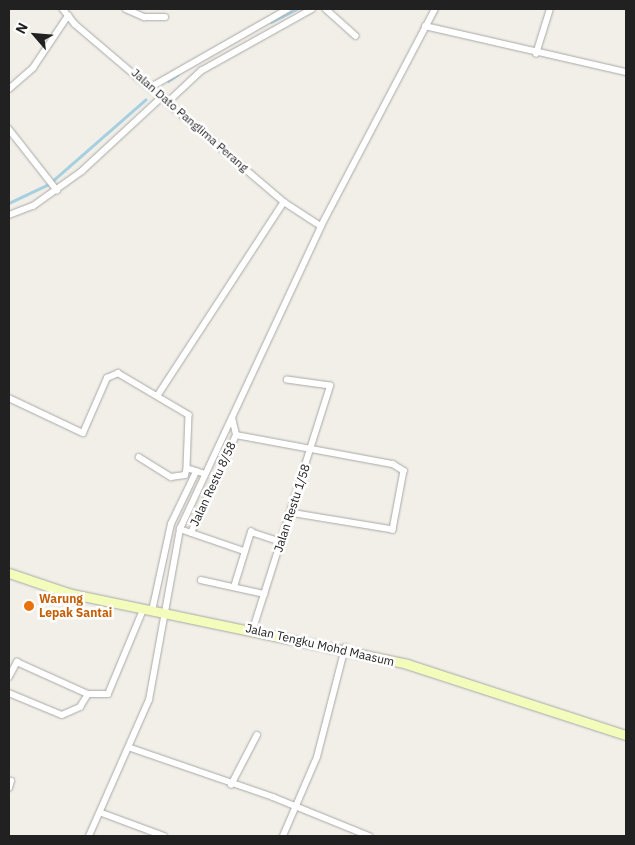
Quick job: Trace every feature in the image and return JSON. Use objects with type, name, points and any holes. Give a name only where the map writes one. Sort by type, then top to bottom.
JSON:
[{"type":"main road","name":"Jalan Tengku Mohd Maasum","points":[[9,573],[148,610],[345,648],[626,735]]},
{"type":"street","name":"Jalan Dato Panglima Perang","points":[[63,9],[68,16],[153,86],[284,202],[321,226]]},
{"type":"street","points":[[126,9],[144,17],[165,17]]},
{"type":"street","points":[[153,86],[288,9]]},
{"type":"street","points":[[169,101],[201,71],[312,9]]},
{"type":"street","points":[[326,9],[356,36]]},
{"type":"street","points":[[89,836],[102,813],[150,700],[162,613],[180,529],[321,226],[435,9]]},
{"type":"street","points":[[536,54],[550,9]]},
{"type":"street","points":[[9,89],[33,68],[68,16]]},
{"type":"street","points":[[425,26],[536,54],[626,72]]},
{"type":"street","points":[[9,215],[53,185],[163,96]]},
{"type":"street","points":[[9,129],[53,185]]},
{"type":"street","points":[[158,395],[284,202]]},
{"type":"street","points":[[9,398],[83,433],[112,374],[158,395],[191,419],[187,468],[181,476],[171,477],[139,457]]},
{"type":"street","name":"Jalan Restu 1/58","points":[[253,629],[330,386],[287,380]]},
{"type":"street","points":[[232,418],[236,434],[393,464],[404,471],[393,530],[290,514]]},
{"type":"street","name":"Jalan Restu 8/58","points":[[190,533],[236,434]]},
{"type":"street","points":[[187,468],[205,474]]},
{"type":"street","points":[[9,677],[17,662],[88,694],[108,694],[148,610],[171,524],[196,472]]},
{"type":"street","points":[[180,529],[244,551]]},
{"type":"street","points":[[234,587],[251,532],[281,542]]},
{"type":"street","points":[[202,580],[264,594]]},
{"type":"street","points":[[284,836],[317,758],[345,648]]},
{"type":"street","points":[[9,693],[62,715],[80,707],[88,694]]},
{"type":"street","points":[[231,785],[257,735]]},
{"type":"street","points":[[131,748],[369,836]]},
{"type":"street","points":[[9,788],[11,781]]},
{"type":"street","points":[[102,813],[164,836]]},
{"type":"waterway","points":[[271,22],[297,9]]},
{"type":"waterway","points":[[168,81],[177,75]]},
{"type":"waterway","points":[[9,203],[49,184],[145,100]]},
{"type":"place","name":"Warung Lepak Santai","points":[[29,606]]}]
